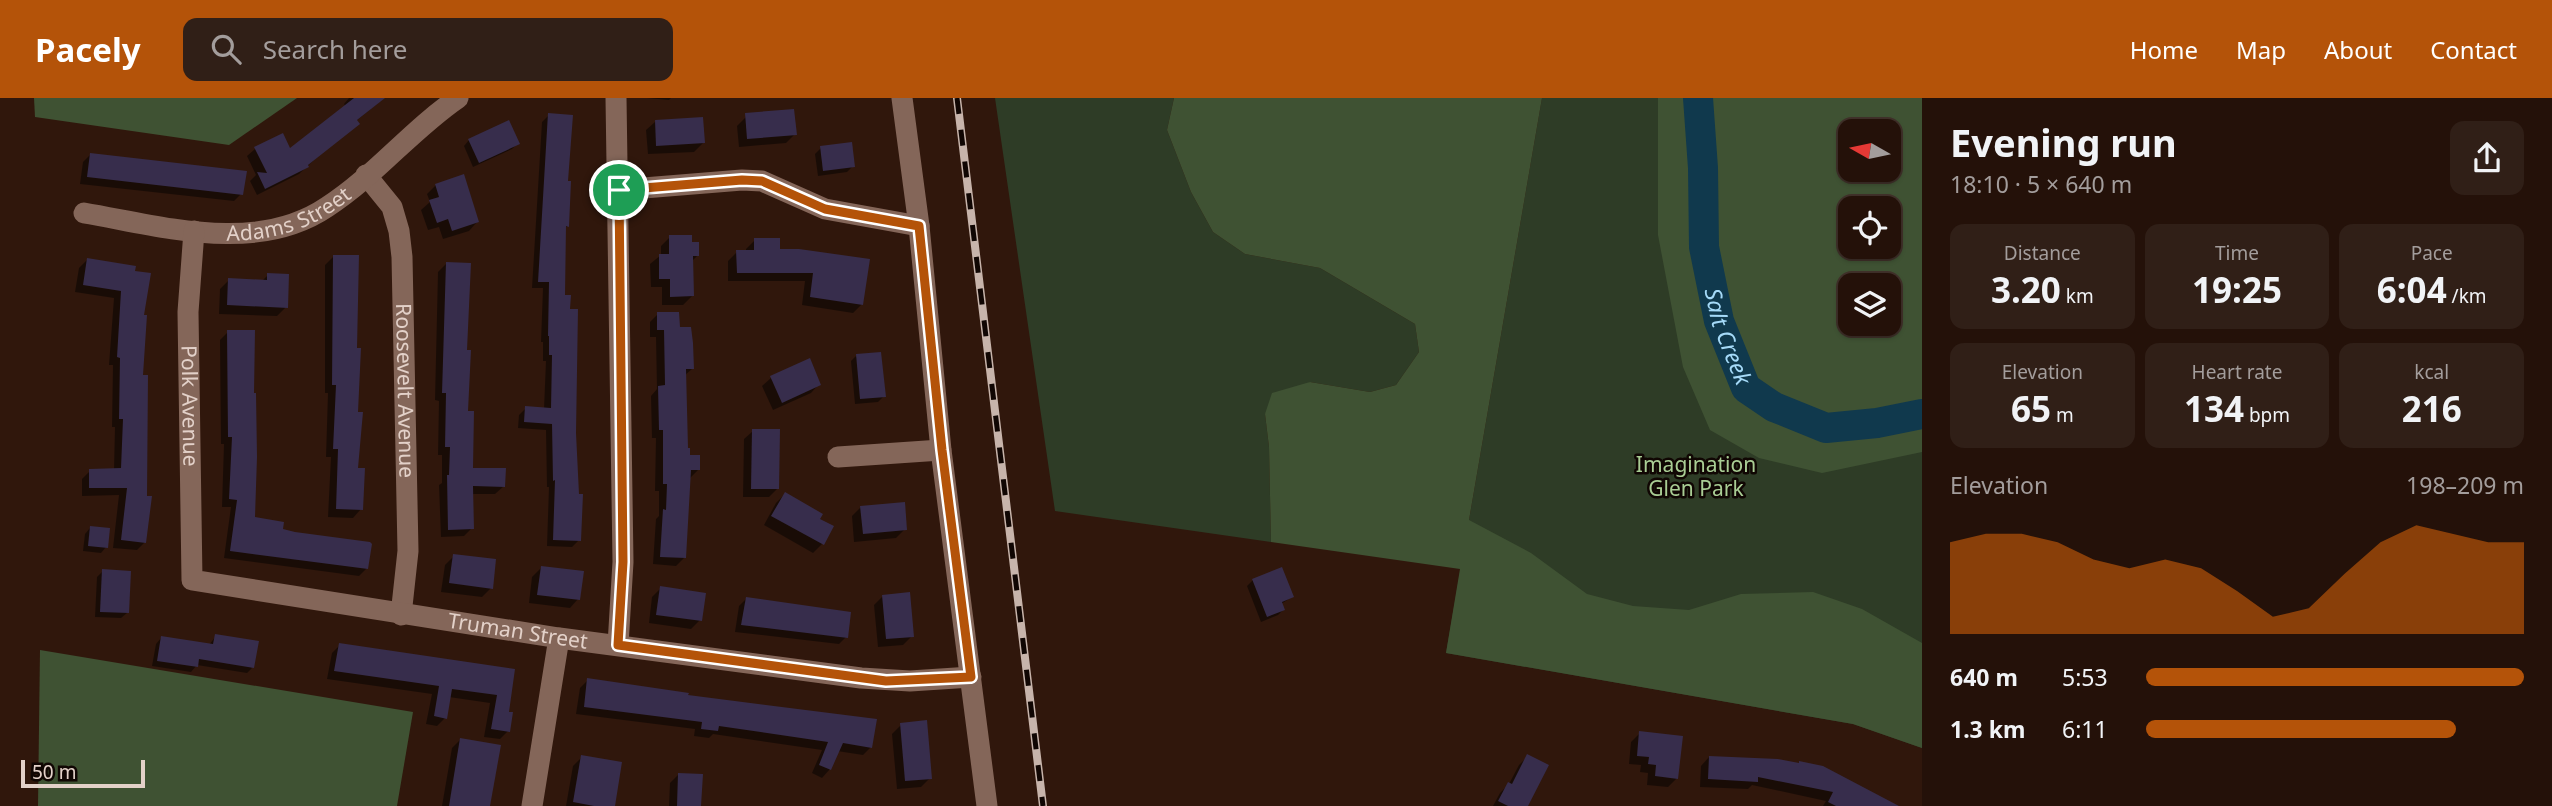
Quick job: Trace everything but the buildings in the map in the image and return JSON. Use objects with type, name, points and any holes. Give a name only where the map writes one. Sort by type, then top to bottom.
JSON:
[{"type":"street","name":"Adams Street","points":[[84,213],[194,230],[258,233],[293,223],[327,208],[435,113],[458,98]]},
{"type":"street","points":[[616,98],[623,562],[618,645]]},
{"type":"street","points":[[902,98],[919,226],[942,450],[987,806]]},
{"type":"street","name":"Roosevelt Avenue","points":[[366,175],[392,207],[399,231],[402,257],[408,551],[401,615]]},
{"type":"street","points":[[619,190],[742,180],[762,181],[825,209],[919,226]]},
{"type":"street","name":"Polk Avenue","points":[[192,580],[188,312],[194,230]]},
{"type":"street","points":[[838,457],[942,450]]},
{"type":"street","name":"Truman Street","points":[[192,580],[559,638],[886,681],[971,677]]},
{"type":"street","points":[[532,806],[559,638]]},
{"type":"green space","points":[[34,98],[297,98],[229,145],[35,117]]},
{"type":"green space","points":[[995,98],[1174,98],[1167,130],[1191,192],[1213,232],[1245,254],[1320,268],[1415,324],[1419,352],[1396,385],[1370,392],[1310,382],[1265,414],[1269,447],[1271,542],[1055,511]]},
{"type":"green space","points":[[1174,98],[1542,98],[1469,520],[1531,553],[1587,594],[1633,606],[1689,610],[1741,594],[1813,592],[1862,609],[1922,643],[1922,748],[1853,724],[1446,653],[1460,569],[1271,542],[1269,447],[1265,414],[1272,393],[1310,382],[1370,392],[1396,385],[1419,352],[1415,324],[1320,268],[1245,254],[1213,232],[1191,192],[1167,130]]},
{"type":"green space","name":"Imagination Glen Park","points":[[1542,98],[1922,98],[1922,748],[1853,724],[1446,653]]},
{"type":"green space","points":[[1658,98],[1922,98],[1922,452],[1822,473],[1759,458],[1710,430],[1683,367],[1658,235]]},
{"type":"green space","points":[[40,650],[413,712],[397,806],[38,806]]},
{"type":"waterway","name":"Salt Creek","points":[[1698,98],[1703,168],[1704,247],[1719,321],[1746,388],[1774,407],[1826,428],[1877,423],[1922,414]]},
{"type":"railway","points":[[957,98],[1043,806]]},
{"type":"route","points":[[742,180],[762,181],[825,209],[919,226],[942,450],[971,677],[886,681],[618,645],[623,562],[619,190],[742,180]]}]
